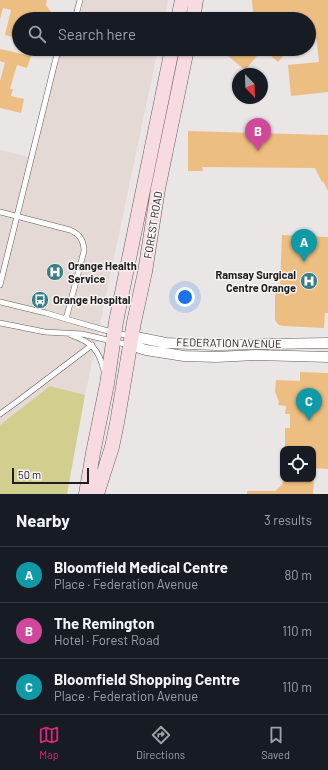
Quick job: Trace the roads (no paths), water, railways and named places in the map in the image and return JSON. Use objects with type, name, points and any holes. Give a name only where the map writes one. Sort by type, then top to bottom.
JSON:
[{"type":"main road","points":[[179,12],[182,0]]},
{"type":"main road","points":[[194,12],[196,0]]},
{"type":"main road","name":"FOREST ROAD","points":[[86,494],[107,384],[116,322],[171,56]]},
{"type":"main road","name":"FOREST ROAD","points":[[97,494],[112,447],[117,423],[145,272],[158,189],[186,56]]},
{"type":"street","name":"FEDERATION AVENUE","points":[[131,341],[217,346],[328,343]]},
{"type":"street","name":"FEDERATION AVENUE","points":[[131,341],[146,350],[184,356],[216,357],[256,355],[328,357]]},
{"type":"lane","points":[[77,12],[80,0]]},
{"type":"lane","points":[[0,285],[58,56]]},
{"type":"lane","points":[[0,212],[70,230],[79,235],[82,240],[84,251],[66,319]]},
{"type":"lane","points":[[0,302],[46,313],[114,337],[131,341]]},
{"type":"lane","points":[[0,323],[45,332],[114,337],[131,341]]},
{"type":"lane","points":[[68,334],[92,345],[102,362],[107,384]]},
{"type":"lane","points":[[0,414],[92,345]]},
{"type":"place","name":"The Remington","points":[[258,151]]},
{"type":"place","name":"Bloomfield Medical Centre","points":[[304,262]]},
{"type":"place","name":"Orange Health Service","points":[[55,272]]},
{"type":"place","name":"Ramsay Surgical Centre Orange","points":[[309,281]]},
{"type":"place","name":"Orange Hospital","points":[[40,300]]},
{"type":"place","name":"Bloomfield Shopping Centre","points":[[309,421]]}]
